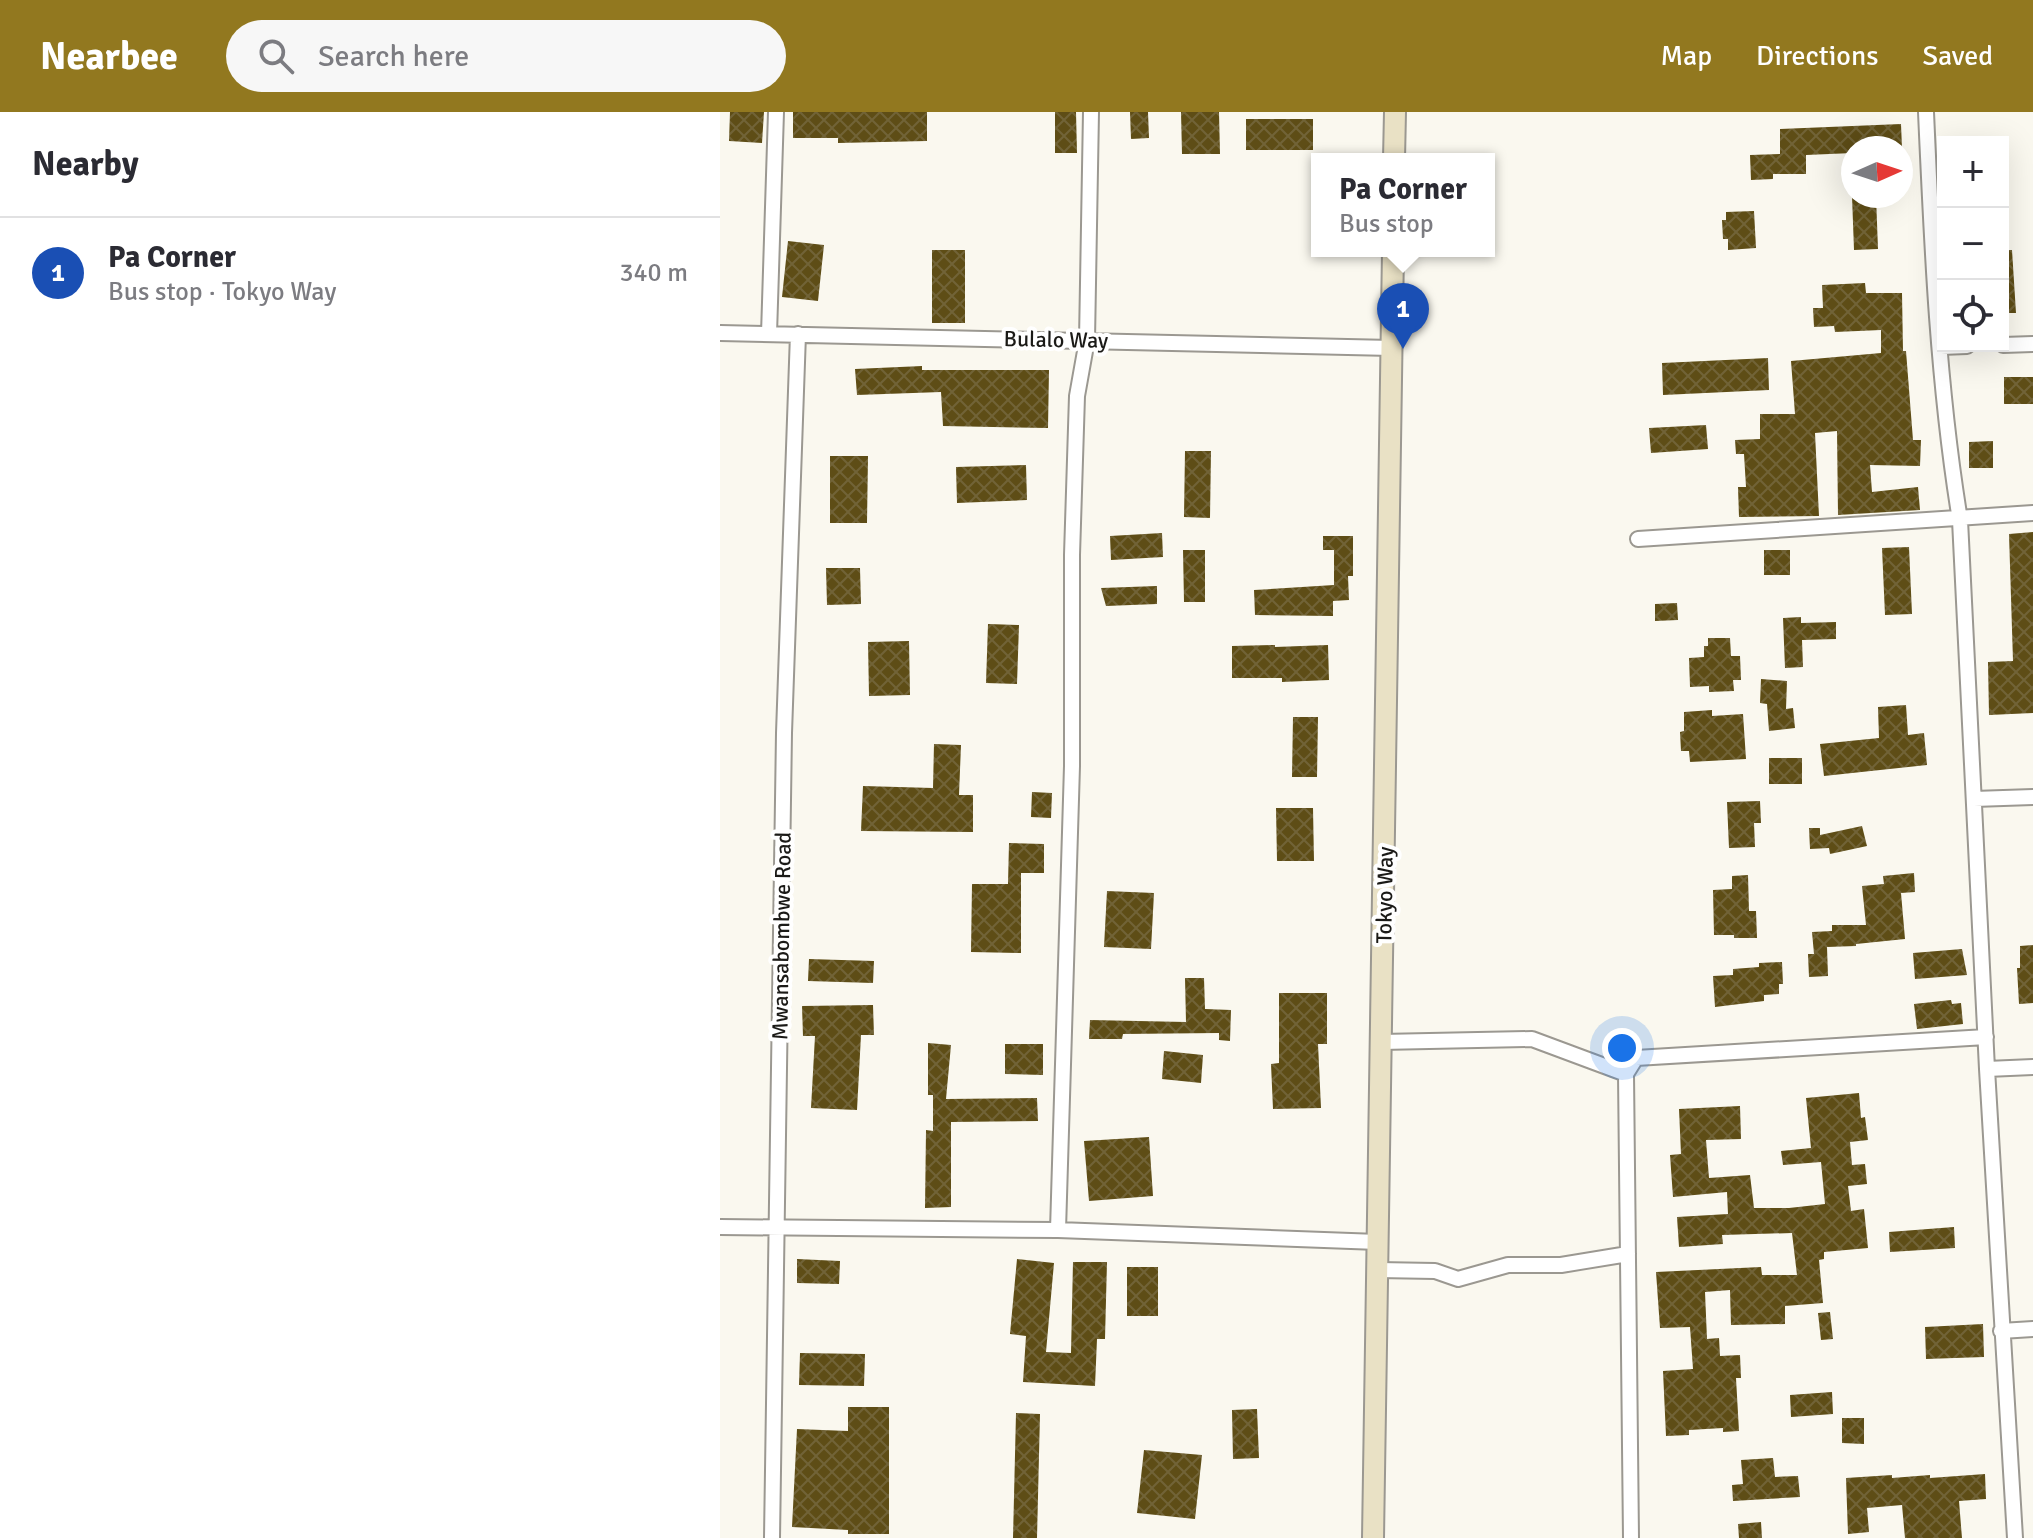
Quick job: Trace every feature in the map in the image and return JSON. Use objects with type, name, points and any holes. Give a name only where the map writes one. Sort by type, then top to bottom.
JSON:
[{"type":"street","points":[[769,334],[776,112]]},
{"type":"street","points":[[1058,1230],[1072,766],[1072,555],[1077,412],[1087,340],[1091,112]]},
{"type":"street","points":[[1394,153],[1395,112]]},
{"type":"street","points":[[1926,112],[1937,284]]},
{"type":"street","name":"Tokyo Way","points":[[1373,1538],[1393,257]]},
{"type":"street","name":"Bulalo Way","points":[[720,333],[1392,348]]},
{"type":"street","name":"Mwansabombwe Road","points":[[772,1538],[784,733],[798,334]]},
{"type":"street","points":[[2009,345],[2033,344]]},
{"type":"street","points":[[1941,352],[1960,520],[2001,1331],[2015,1538]]},
{"type":"street","points":[[1638,539],[2033,513]]},
{"type":"street","points":[[1974,799],[2033,797]]},
{"type":"street","points":[[1631,1538],[1626,1074],[1636,1058],[1986,1037]]},
{"type":"street","points":[[1381,1042],[1532,1039],[1626,1074]]},
{"type":"street","points":[[1987,1069],[2033,1067]]},
{"type":"street","points":[[720,1227],[1058,1230],[1378,1242]]},
{"type":"street","points":[[1378,1270],[1435,1271],[1458,1279],[1508,1265],[1561,1265],[1628,1254]]},
{"type":"street","points":[[2001,1331],[2033,1329]]},
{"type":"building","points":[[730,112],[764,112],[762,143],[729,141]]},
{"type":"building","points":[[793,112],[927,112],[927,141],[838,143],[838,138],[793,138]]},
{"type":"building","points":[[1055,112],[1076,112],[1077,153],[1055,153]]},
{"type":"building","points":[[1130,112],[1148,112],[1149,138],[1131,139]]},
{"type":"building","points":[[1181,112],[1219,112],[1220,154],[1182,154]]},
{"type":"building","points":[[1246,119],[1313,119],[1313,150],[1246,150]]},
{"type":"building","points":[[1901,124],[1902,136],[1841,136],[1841,154],[1806,155],[1806,174],[1773,174],[1773,179],[1751,180],[1750,155],[1780,154],[1780,129]]},
{"type":"building","points":[[1852,208],[1876,208],[1878,249],[1854,250]]},
{"type":"building","points":[[1754,211],[1756,248],[1728,250],[1728,239],[1723,239],[1722,220],[1726,220],[1726,212]]},
{"type":"building","points":[[788,241],[824,245],[818,301],[782,297]]},
{"type":"building","points":[[932,250],[965,250],[965,323],[932,323]]},
{"type":"building","points":[[2009,250],[2012,250],[2016,313],[2009,313]]},
{"type":"building","points":[[1865,283],[1866,293],[1902,293],[1903,351],[1906,351],[1913,440],[1921,440],[1920,466],[1870,465],[1872,492],[1918,487],[1920,510],[1838,515],[1837,431],[1815,433],[1819,516],[1739,517],[1738,487],[1746,487],[1744,454],[1736,454],[1735,440],[1760,439],[1760,414],[1795,414],[1791,361],[1881,353],[1881,330],[1835,332],[1834,326],[1814,327],[1813,308],[1823,308],[1822,285]]},
{"type":"building","points":[[1768,358],[1769,390],[1663,395],[1662,363]]},
{"type":"building","points":[[922,366],[922,370],[1049,370],[1048,428],[943,426],[941,392],[857,395],[855,369]]},
{"type":"building","points":[[2004,377],[2033,377],[2033,404],[2004,404]]},
{"type":"building","points":[[1706,425],[1708,449],[1651,453],[1649,428]]},
{"type":"building","points":[[1993,441],[1993,468],[1969,468],[1969,442]]},
{"type":"building","points":[[1185,451],[1211,451],[1210,518],[1184,517]]},
{"type":"building","points":[[830,456],[868,456],[867,523],[830,523]]},
{"type":"building","points":[[1026,465],[1027,500],[957,503],[956,467]]},
{"type":"building","points":[[2033,532],[2033,713],[1989,715],[1988,662],[2013,661],[2009,534]]},
{"type":"building","points":[[1162,533],[1163,557],[1111,560],[1110,536]]},
{"type":"building","points":[[1323,536],[1353,536],[1353,576],[1348,576],[1349,600],[1333,601],[1333,616],[1255,615],[1254,590],[1334,585],[1334,550],[1323,550]]},
{"type":"building","points":[[1909,547],[1912,614],[1885,615],[1882,548]]},
{"type":"building","points":[[1183,550],[1205,550],[1205,602],[1184,602]]},
{"type":"building","points":[[1764,550],[1790,550],[1790,575],[1764,575]]},
{"type":"building","points":[[826,568],[860,568],[861,604],[827,605]]},
{"type":"building","points":[[1157,586],[1157,604],[1106,606],[1101,588]]},
{"type":"building","points":[[1677,603],[1678,620],[1655,621],[1655,604]]},
{"type":"building","points":[[1801,617],[1801,623],[1836,622],[1836,639],[1802,640],[1803,667],[1785,668],[1783,618]]},
{"type":"building","points":[[988,624],[1019,625],[1017,684],[986,683]]},
{"type":"building","points":[[1708,638],[1730,638],[1731,656],[1740,656],[1741,680],[1733,680],[1734,691],[1709,692],[1709,686],[1690,687],[1689,658],[1704,657]]},
{"type":"building","points":[[909,641],[910,695],[869,696],[868,642]]},
{"type":"building","points":[[1328,645],[1329,680],[1282,682],[1282,678],[1232,678],[1232,646]]},
{"type":"building","points":[[1761,679],[1787,681],[1786,709],[1793,708],[1795,728],[1769,731],[1767,704],[1760,703]]},
{"type":"building","points":[[1906,705],[1908,735],[1924,733],[1927,765],[1824,776],[1820,744],[1879,738],[1878,707]]},
{"type":"building","points":[[1712,710],[1712,716],[1743,714],[1746,759],[1690,762],[1689,751],[1681,751],[1680,732],[1684,731],[1684,712]]},
{"type":"building","points":[[1293,717],[1318,717],[1317,777],[1292,777]]},
{"type":"building","points":[[934,744],[961,745],[959,795],[973,795],[973,832],[861,831],[863,786],[933,788]]},
{"type":"building","points":[[1769,758],[1802,758],[1802,784],[1769,784]]},
{"type":"building","points":[[1032,792],[1052,793],[1051,818],[1031,817]]},
{"type":"building","points":[[1760,801],[1761,823],[1754,823],[1755,847],[1729,848],[1727,802]]},
{"type":"building","points":[[1276,808],[1313,808],[1314,861],[1277,861]]},
{"type":"building","points":[[1862,826],[1867,846],[1830,854],[1829,848],[1810,849],[1809,828],[1820,828],[1820,835]]},
{"type":"building","points":[[1009,843],[1044,844],[1044,873],[1021,873],[1021,953],[971,952],[972,884],[1008,884]]},
{"type":"building","points":[[1914,873],[1915,892],[1901,893],[1905,939],[1827,947],[1828,976],[1809,977],[1808,954],[1814,954],[1812,932],[1832,931],[1832,925],[1866,925],[1862,886],[1884,884],[1883,876]]},
{"type":"building","points":[[1748,875],[1749,911],[1756,911],[1757,938],[1714,935],[1713,890],[1732,889],[1732,876]]},
{"type":"building","points":[[1107,891],[1154,893],[1151,949],[1104,947]]},
{"type":"building","points":[[2033,945],[2033,1003],[2019,1004],[2017,968],[2020,968],[2020,946]]},
{"type":"building","points":[[1962,949],[1967,975],[1915,979],[1913,953]]},
{"type":"building","points":[[809,959],[874,961],[873,983],[808,981]]},
{"type":"building","points":[[1782,962],[1783,984],[1779,984],[1779,994],[1764,995],[1764,1001],[1715,1007],[1713,976],[1733,975],[1733,969],[1759,967],[1759,963]]},
{"type":"building","points":[[1185,978],[1204,978],[1205,1009],[1231,1010],[1230,1041],[1219,1040],[1219,1033],[1123,1034],[1122,1039],[1089,1039],[1090,1020],[1186,1022]]},
{"type":"building","points":[[1279,993],[1327,993],[1327,1044],[1318,1044],[1321,1108],[1273,1109],[1271,1064],[1279,1063]]},
{"type":"building","points":[[1951,1000],[1952,1004],[1961,1003],[1963,1024],[1917,1029],[1914,1004]]},
{"type":"building","points":[[873,1005],[874,1035],[861,1035],[857,1110],[811,1108],[815,1036],[803,1036],[802,1006]]},
{"type":"building","points":[[928,1043],[951,1045],[946,1099],[1037,1098],[1038,1121],[951,1122],[951,1207],[925,1208],[926,1130],[933,1131],[933,1095],[928,1095]]},
{"type":"building","points":[[1005,1044],[1043,1044],[1043,1075],[1005,1074]]},
{"type":"building","points":[[1164,1051],[1203,1055],[1201,1083],[1162,1079]]},
{"type":"building","points":[[1859,1093],[1861,1118],[1865,1117],[1868,1140],[1850,1142],[1852,1165],[1865,1164],[1867,1184],[1848,1186],[1851,1211],[1864,1209],[1868,1248],[1824,1252],[1824,1259],[1819,1260],[1823,1303],[1785,1306],[1785,1324],[1731,1325],[1730,1290],[1705,1292],[1707,1339],[1719,1338],[1720,1356],[1740,1355],[1741,1378],[1736,1378],[1739,1431],[1723,1432],[1723,1428],[1689,1430],[1689,1435],[1666,1436],[1663,1371],[1693,1369],[1690,1327],[1660,1328],[1656,1272],[1761,1267],[1762,1275],[1797,1275],[1792,1233],[1722,1235],[1723,1244],[1679,1247],[1677,1217],[1728,1214],[1727,1192],[1673,1197],[1670,1155],[1681,1154],[1679,1109],[1740,1106],[1741,1139],[1706,1140],[1709,1178],[1750,1175],[1754,1208],[1789,1208],[1825,1204],[1821,1162],[1783,1165],[1781,1151],[1811,1148],[1806,1098]]},
{"type":"building","points":[[1149,1137],[1153,1196],[1089,1201],[1084,1141]]},
{"type":"building","points":[[1954,1227],[1955,1248],[1890,1252],[1889,1232]]},
{"type":"building","points":[[797,1259],[840,1261],[839,1284],[797,1283]]},
{"type":"building","points":[[1017,1259],[1054,1263],[1046,1352],[1071,1353],[1073,1262],[1107,1262],[1105,1339],[1097,1339],[1095,1386],[1023,1382],[1026,1336],[1010,1334]]},
{"type":"building","points":[[1127,1267],[1158,1267],[1158,1316],[1127,1316]]},
{"type":"building","points":[[1830,1312],[1833,1339],[1821,1340],[1818,1313]]},
{"type":"building","points":[[1983,1324],[1984,1357],[1926,1359],[1925,1327]]},
{"type":"building","points":[[800,1353],[865,1354],[864,1386],[799,1385]]},
{"type":"building","points":[[1832,1392],[1833,1414],[1791,1417],[1790,1395]]},
{"type":"building","points":[[848,1407],[889,1407],[889,1534],[848,1534],[848,1530],[792,1527],[797,1429],[848,1431]]},
{"type":"building","points":[[1257,1409],[1259,1458],[1233,1459],[1232,1410]]},
{"type":"building","points":[[1016,1413],[1040,1414],[1037,1538],[1013,1538]]},
{"type":"building","points":[[1842,1418],[1864,1418],[1864,1444],[1842,1443]]},
{"type":"building","points":[[1144,1450],[1202,1455],[1195,1519],[1137,1513]]},
{"type":"building","points":[[1773,1458],[1775,1477],[1798,1476],[1800,1497],[1733,1501],[1732,1485],[1743,1484],[1741,1460]]},
{"type":"building","points":[[1985,1474],[1986,1499],[1959,1501],[1962,1538],[1905,1538],[1902,1505],[1867,1508],[1869,1532],[1848,1534],[1846,1478],[1930,1475],[1930,1478]]},
{"type":"building","points":[[1761,1522],[1762,1538],[1739,1538],[1738,1524]]},
{"type":"place","name":"Pa Corner","points":[[1403,349]]}]
